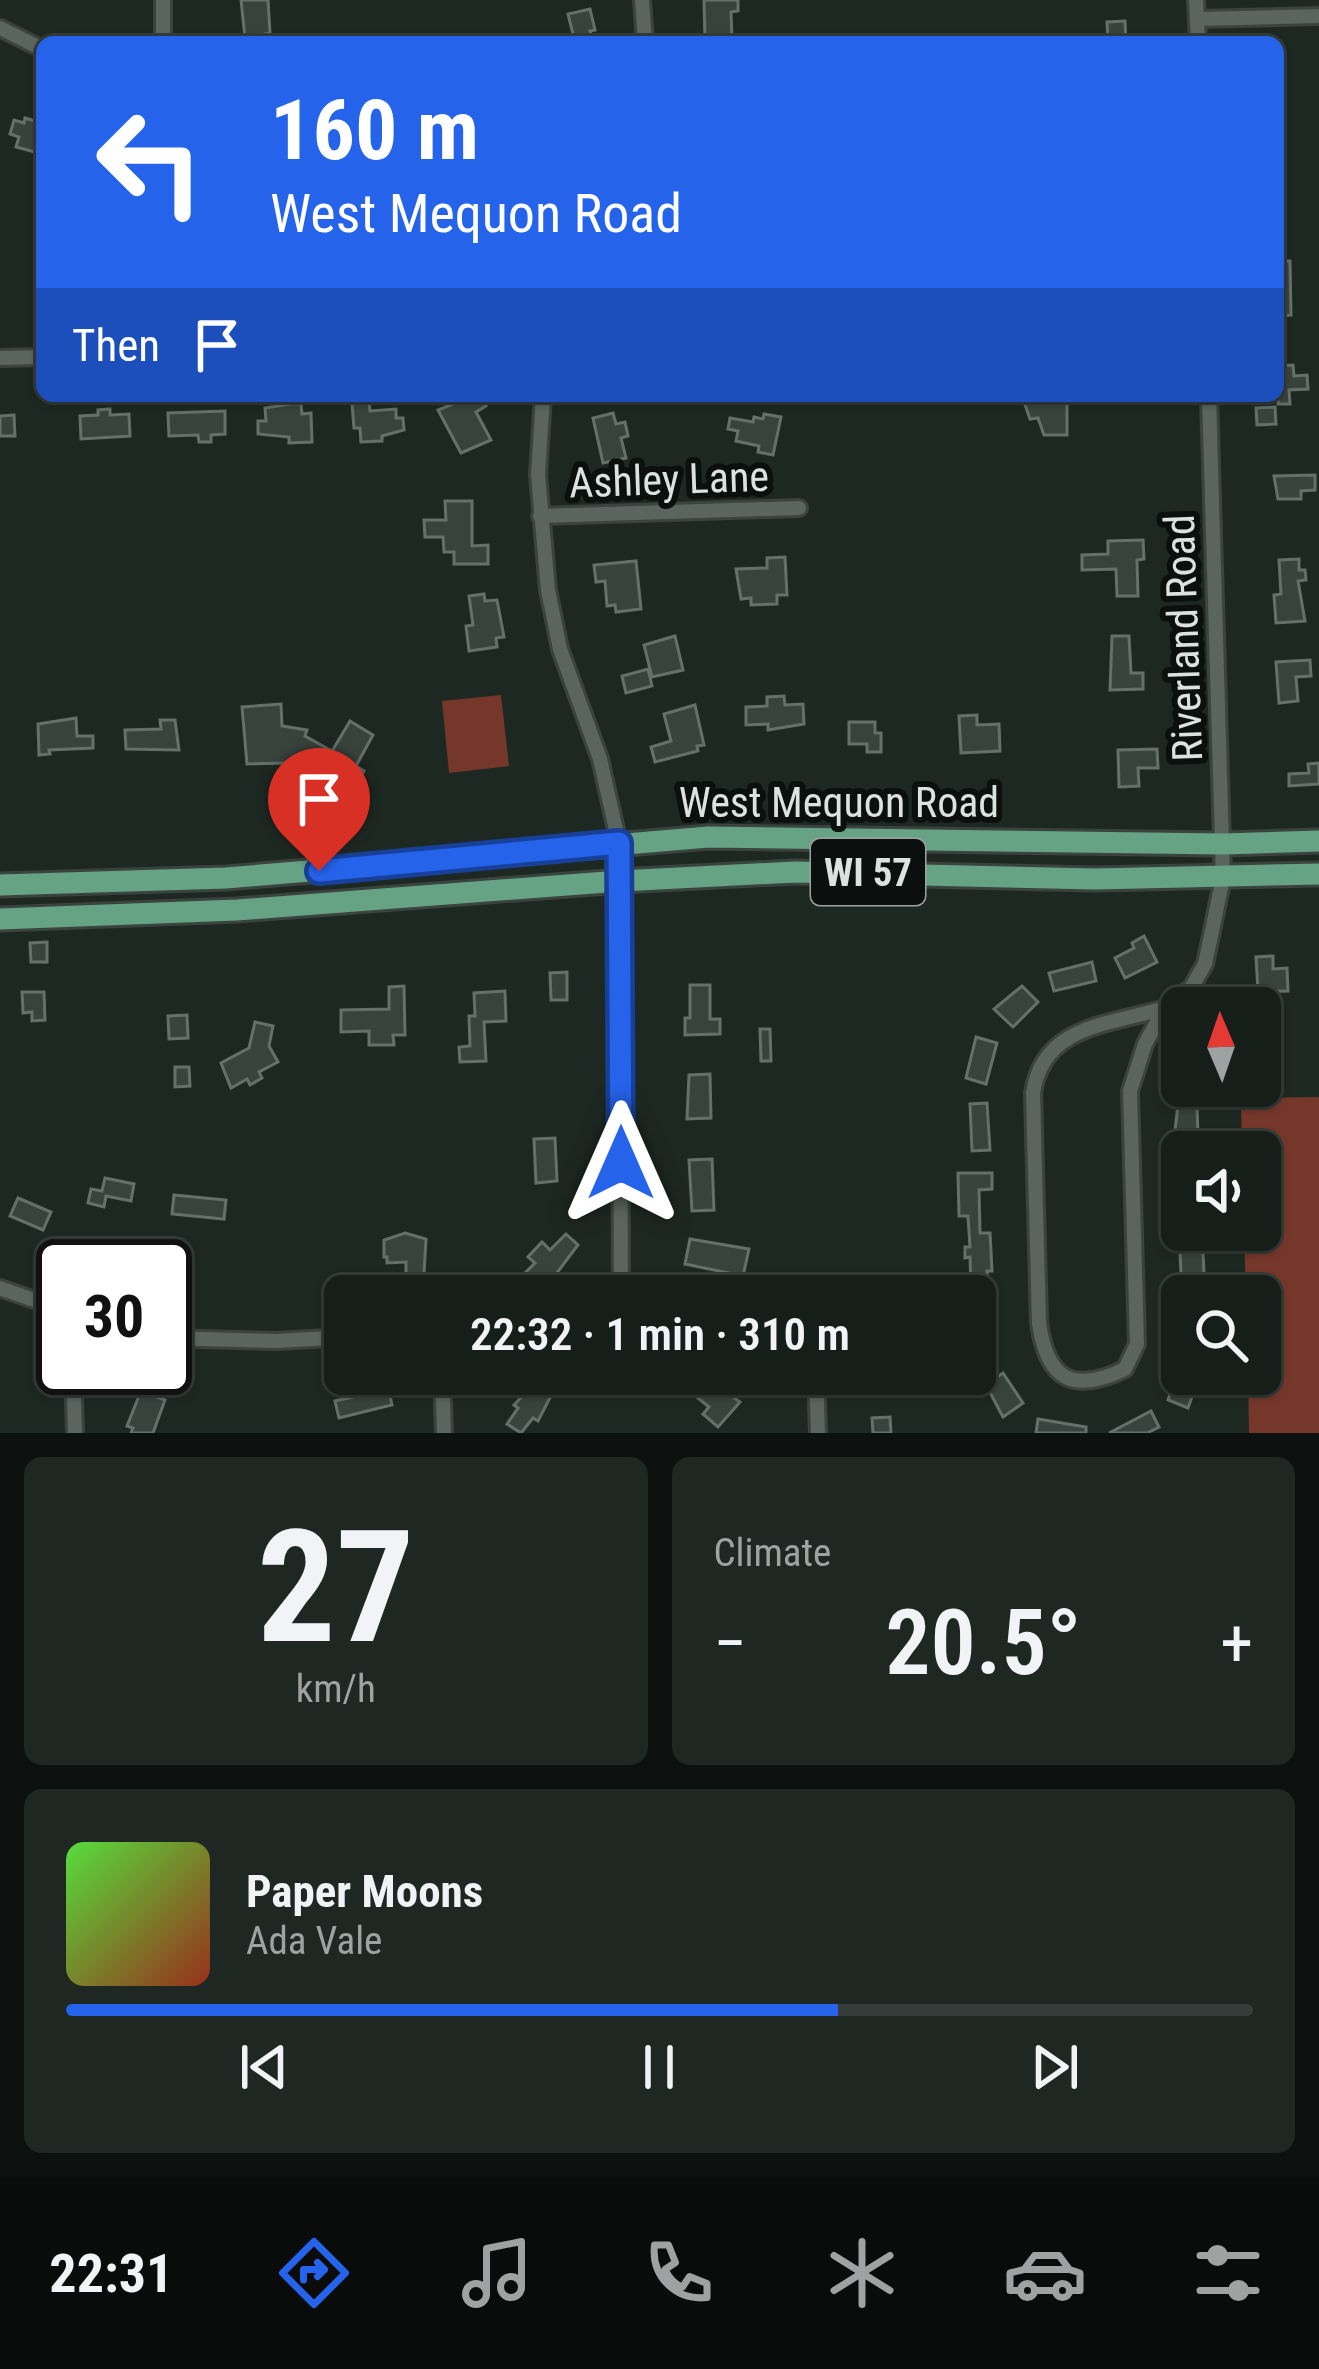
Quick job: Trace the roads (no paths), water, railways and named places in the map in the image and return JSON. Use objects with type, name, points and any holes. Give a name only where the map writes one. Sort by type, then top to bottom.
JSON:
[{"type":"main road","name":"West Mequon Road","points":[[0,885],[226,878],[708,836],[1222,844],[1319,841]]},
{"type":"main road","name":"West Mequon Road","points":[[0,919],[284,908],[620,881],[840,872],[1222,878],[1319,874]]},
{"type":"street","points":[[163,0],[163,36]]},
{"type":"street","points":[[642,0],[645,36]]},
{"type":"street","points":[[1196,0],[1198,36]]},
{"type":"street","points":[[1197,20],[1319,16]]},
{"type":"street","points":[[0,28],[36,46]]},
{"type":"street","points":[[0,358],[36,357]]},
{"type":"street","points":[[542,402],[540,516],[548,590],[560,649],[600,759],[619,843],[621,1275]]},
{"type":"street","name":"Riverland Road","points":[[1191,987],[1205,964],[1222,878],[1209,402]]},
{"type":"street","name":"Ashley Lane","points":[[540,516],[799,508]]},
{"type":"street","name":"Riverland Road","points":[[1165,1009],[1145,1044],[1130,1091],[1137,1343],[1125,1369],[1088,1382],[1071,1381],[1052,1368],[1043,1353],[1039,1323],[1036,1073],[1047,1052],[1065,1037],[1165,1009]]},
{"type":"street","points":[[0,1288],[36,1301]]},
{"type":"street","points":[[192,1339],[324,1338]]},
{"type":"street","points":[[74,1395],[75,1433]]},
{"type":"street","points":[[443,1395],[444,1433]]},
{"type":"street","points":[[817,1395],[818,1433]]}]
